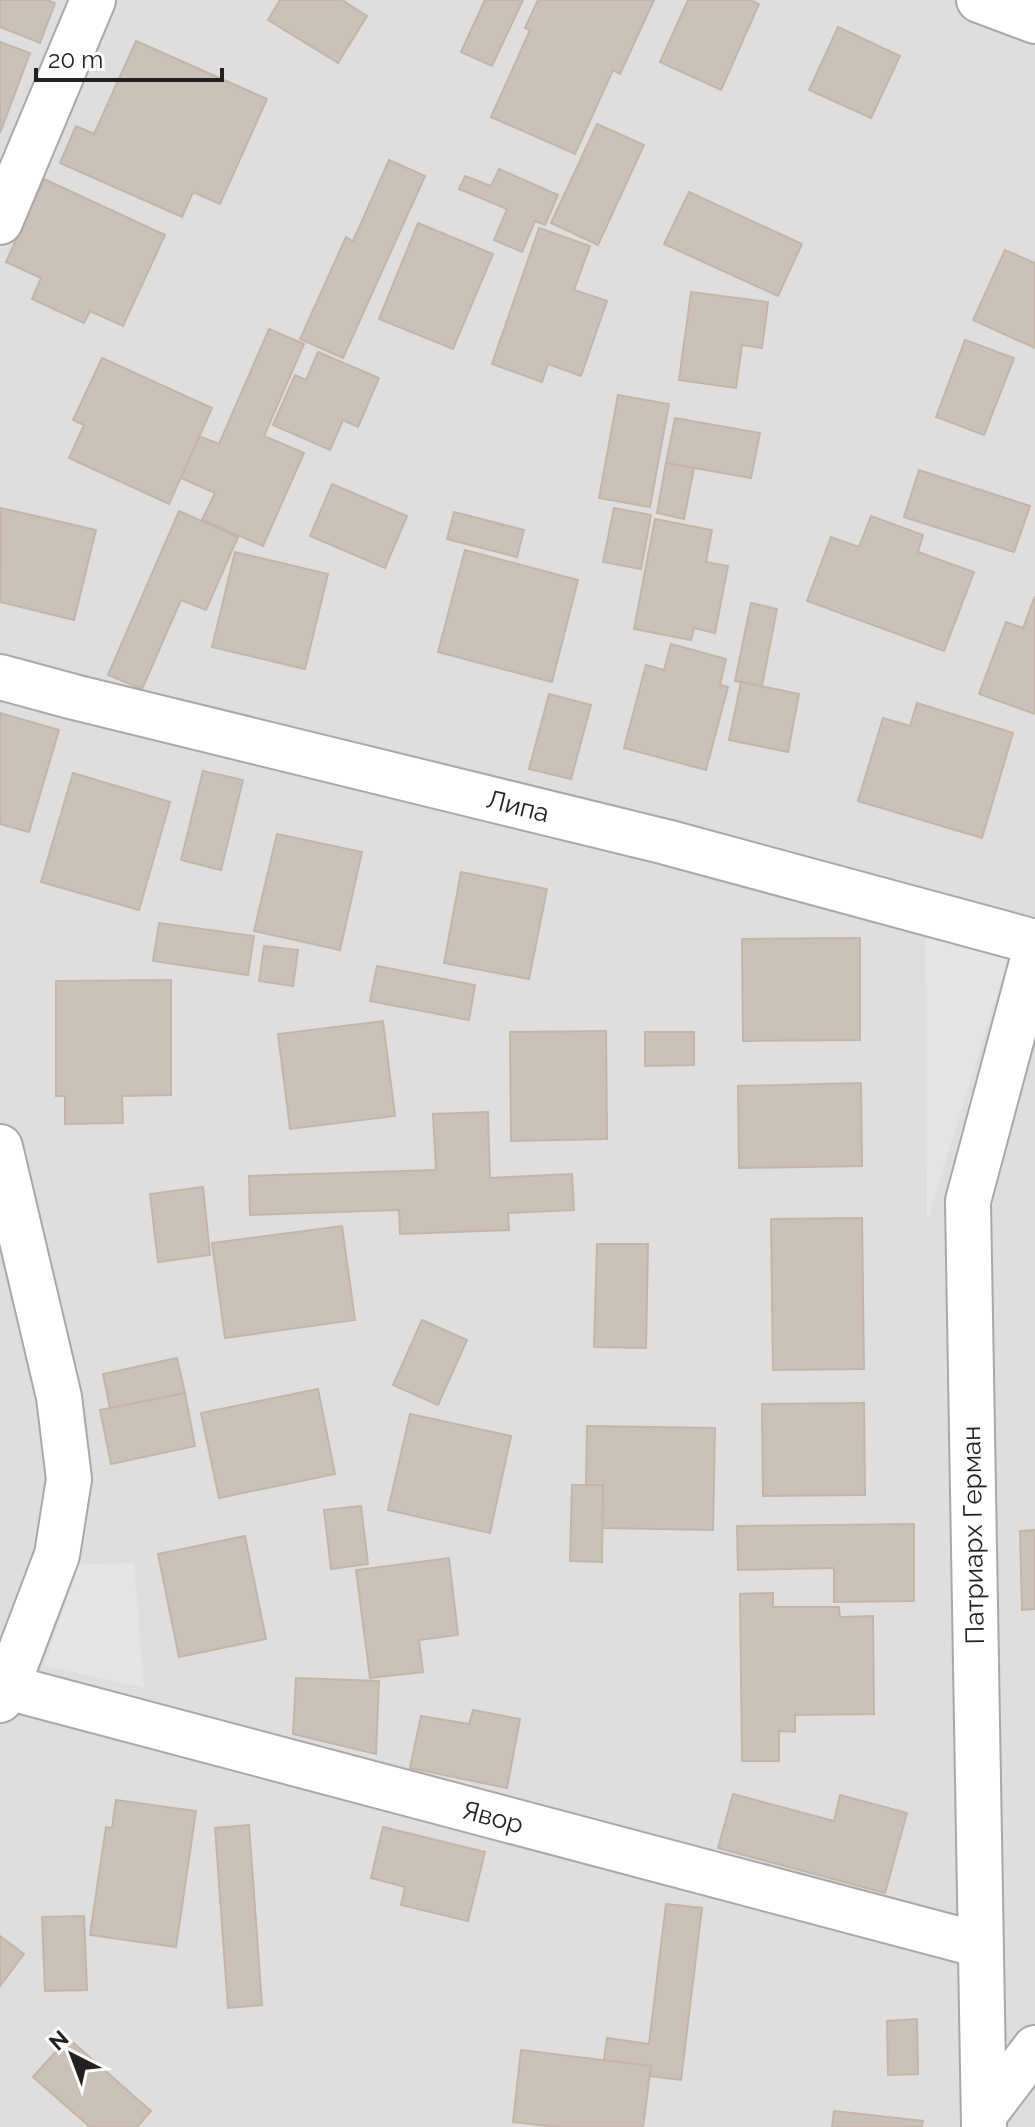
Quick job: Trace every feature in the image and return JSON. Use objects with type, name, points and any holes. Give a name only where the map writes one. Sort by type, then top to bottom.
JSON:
[{"type":"street","points":[[0,222],[93,0]]},
{"type":"street","points":[[979,0],[1035,21]]},
{"type":"street","name":"Липа","points":[[0,677],[666,842],[1035,942]]},
{"type":"street","name":"Патриарх Герман","points":[[986,2123],[980,1945],[968,1201],[1035,951]]},
{"type":"street","points":[[0,1147],[59,1397],[69,1479],[57,1555],[4,1694]]},
{"type":"street","name":"Явор","points":[[4,1694],[980,1945]]},
{"type":"street","points":[[986,2123],[1035,2048]]},
{"type":"shaded area","points":[[0,0],[1035,0],[1035,2127],[0,2127]]},
{"type":"shaded area","points":[[926,939],[1010,952],[927,1222]]},
{"type":"shaded area","points":[[134,1563],[144,1688],[44,1666],[79,1564]]},
{"type":"building","points":[[0,0],[47,0],[55,3],[40,43],[0,27]]},
{"type":"building","points":[[280,0],[342,0],[367,16],[338,63],[268,20]]},
{"type":"building","points":[[485,0],[523,0],[492,66],[461,52]]},
{"type":"building","points":[[538,0],[654,0],[620,74],[613,70],[575,154],[491,117],[530,30],[525,28]]},
{"type":"building","points":[[688,0],[750,0],[759,4],[721,90],[660,62]]},
{"type":"building","points":[[838,27],[900,56],[871,118],[809,90]]},
{"type":"building","points":[[136,41],[267,99],[220,204],[193,192],[182,217],[60,163],[76,126],[94,134]]},
{"type":"building","points":[[0,42],[30,53],[0,133]]},
{"type":"building","points":[[597,124],[644,145],[598,245],[551,223]]},
{"type":"building","points":[[389,160],[425,176],[343,358],[300,339],[346,237],[353,241]]},
{"type":"building","points":[[499,169],[558,195],[545,225],[535,221],[522,252],[494,240],[507,209],[459,189],[465,176],[491,186]]},
{"type":"building","points":[[44,179],[165,235],[123,326],[90,311],[84,323],[32,299],[41,278],[6,262]]},
{"type":"building","points":[[689,192],[802,244],[778,296],[664,244]]},
{"type":"building","points":[[418,223],[493,254],[453,349],[379,319]]},
{"type":"building","points":[[539,228],[590,246],[574,290],[607,301],[581,376],[548,364],[542,382],[492,364]]},
{"type":"building","points":[[1005,250],[1035,263],[1035,348],[973,320]]},
{"type":"building","points":[[691,292],[768,302],[762,348],[742,345],[736,388],[679,380]]},
{"type":"building","points":[[269,329],[304,344],[264,436],[304,453],[263,546],[202,520],[215,493],[181,478],[199,436],[219,444]]},
{"type":"building","points":[[965,340],[1014,358],[984,435],[936,417]]},
{"type":"building","points":[[318,352],[379,378],[358,427],[343,420],[330,450],[273,425],[295,375],[306,380]]},
{"type":"building","points":[[102,358],[212,408],[169,504],[69,458],[84,425],[73,420]]},
{"type":"building","points":[[618,395],[669,404],[650,507],[599,498]]},
{"type":"building","points":[[675,418],[760,433],[751,478],[666,463]]},
{"type":"building","points":[[666,463],[694,468],[684,519],[657,513]]},
{"type":"building","points":[[919,470],[1030,506],[1014,552],[904,517]]},
{"type":"building","points":[[332,484],[407,516],[385,568],[310,536]]},
{"type":"building","points":[[1,508],[96,530],[74,620],[0,602]]},
{"type":"building","points":[[614,508],[651,515],[641,569],[603,562]]},
{"type":"building","points":[[179,511],[238,537],[206,610],[181,600],[142,689],[108,675]]},
{"type":"building","points":[[454,512],[524,530],[517,557],[447,539]]},
{"type":"building","points":[[871,516],[923,535],[918,552],[974,572],[944,651],[807,601],[831,537],[859,547]]},
{"type":"building","points":[[655,519],[712,530],[706,562],[728,566],[715,633],[694,628],[691,640],[634,629]]},
{"type":"building","points":[[465,550],[578,580],[552,682],[438,652]]},
{"type":"building","points":[[235,552],[328,574],[305,669],[212,647]]},
{"type":"building","points":[[1035,596],[1035,714],[979,694],[1006,622],[1023,628]]},
{"type":"building","points":[[751,603],[777,609],[762,686],[735,681]]},
{"type":"building","points":[[671,644],[726,659],[720,685],[728,687],[706,770],[624,748],[646,665],[664,670]]},
{"type":"building","points":[[741,682],[799,694],[788,752],[729,740]]},
{"type":"building","points":[[549,694],[591,705],[571,779],[529,769]]},
{"type":"building","points":[[917,703],[1013,733],[982,838],[858,801],[883,718],[910,726]]},
{"type":"building","points":[[0,713],[59,730],[29,832],[0,824]]},
{"type":"building","points":[[203,771],[243,780],[221,870],[181,860]]},
{"type":"building","points":[[73,773],[170,802],[139,910],[41,882]]},
{"type":"building","points":[[277,834],[362,852],[340,950],[254,931]]},
{"type":"building","points":[[461,872],[547,889],[529,979],[444,963]]},
{"type":"building","points":[[159,923],[254,936],[248,975],[153,961]]},
{"type":"building","points":[[860,938],[860,1040],[743,1041],[742,939]]},
{"type":"building","points":[[264,946],[298,950],[293,986],[259,981]]},
{"type":"building","points":[[377,966],[475,985],[469,1020],[370,1001]]},
{"type":"building","points":[[171,980],[171,1095],[122,1096],[123,1123],[65,1124],[65,1096],[56,1096],[56,981]]},
{"type":"building","points":[[383,1021],[395,1116],[290,1129],[278,1034]]},
{"type":"building","points":[[606,1031],[607,1139],[511,1141],[510,1032]]},
{"type":"building","points":[[645,1032],[694,1032],[694,1065],[645,1066]]},
{"type":"building","points":[[861,1083],[862,1166],[739,1168],[738,1086]]},
{"type":"building","points":[[488,1112],[490,1178],[572,1174],[574,1210],[508,1213],[509,1230],[400,1234],[399,1210],[250,1215],[249,1176],[436,1170],[433,1114]]},
{"type":"building","points":[[203,1187],[210,1255],[158,1262],[150,1194]]},
{"type":"building","points":[[862,1218],[864,1369],[773,1370],[771,1219]]},
{"type":"building","points":[[342,1226],[355,1320],[225,1338],[212,1243]]},
{"type":"building","points":[[597,1244],[648,1244],[646,1348],[594,1347]]},
{"type":"building","points":[[422,1320],[467,1340],[438,1405],[393,1385]]},
{"type":"building","points":[[177,1358],[185,1393],[110,1408],[103,1374]]},
{"type":"building","points":[[318,1389],[335,1474],[219,1498],[201,1413]]},
{"type":"building","points":[[185,1393],[195,1446],[111,1464],[100,1410]]},
{"type":"building","points":[[864,1403],[865,1495],[763,1496],[762,1404]]},
{"type":"building","points":[[410,1414],[511,1436],[490,1533],[388,1510]]},
{"type":"building","points":[[587,1426],[715,1428],[713,1530],[602,1528],[603,1485],[586,1485]]},
{"type":"building","points":[[572,1485],[603,1485],[602,1562],[570,1561]]},
{"type":"building","points":[[361,1506],[368,1564],[331,1569],[324,1510]]},
{"type":"building","points":[[914,1524],[914,1601],[834,1602],[834,1568],[738,1570],[737,1526]]},
{"type":"building","points":[[1035,1530],[1035,1609],[1022,1610],[1020,1531]]},
{"type":"building","points":[[245,1536],[266,1639],[179,1657],[158,1554]]},
{"type":"building","points":[[449,1558],[458,1635],[419,1640],[423,1672],[370,1678],[356,1570]]},
{"type":"building","points":[[773,1593],[773,1607],[839,1607],[840,1617],[873,1616],[874,1714],[795,1715],[795,1732],[779,1731],[779,1761],[742,1761],[740,1594]]},
{"type":"building","points":[[296,1678],[379,1681],[376,1754],[293,1734]]},
{"type":"building","points":[[473,1710],[520,1719],[507,1788],[410,1768],[421,1716],[469,1724]]},
{"type":"building","points":[[733,1794],[834,1821],[840,1795],[907,1813],[885,1893],[718,1848]]},
{"type":"building","points":[[116,1800],[196,1811],[176,1947],[90,1935],[106,1827],[112,1828]]},
{"type":"building","points":[[249,1825],[262,2005],[228,2008],[215,1828]]},
{"type":"building","points":[[383,1827],[485,1852],[468,1921],[401,1905],[405,1887],[371,1878]]},
{"type":"building","points":[[666,1904],[702,1908],[681,2080],[649,2076],[651,2066],[604,2060],[607,2038],[649,2044]]},
{"type":"building","points":[[84,1916],[87,1990],[45,1991],[42,1917]]},
{"type":"building","points":[[0,1936],[24,1954],[0,1986]]},
{"type":"building","points":[[917,2019],[918,2074],[888,2075],[887,2021]]},
{"type":"building","points":[[68,2038],[151,2111],[137,2127],[90,2127],[33,2077]]},
{"type":"building","points":[[521,2050],[651,2066],[643,2127],[558,2127],[513,2122]]},
{"type":"building","points":[[834,2111],[923,2121],[922,2127],[832,2127]]}]
